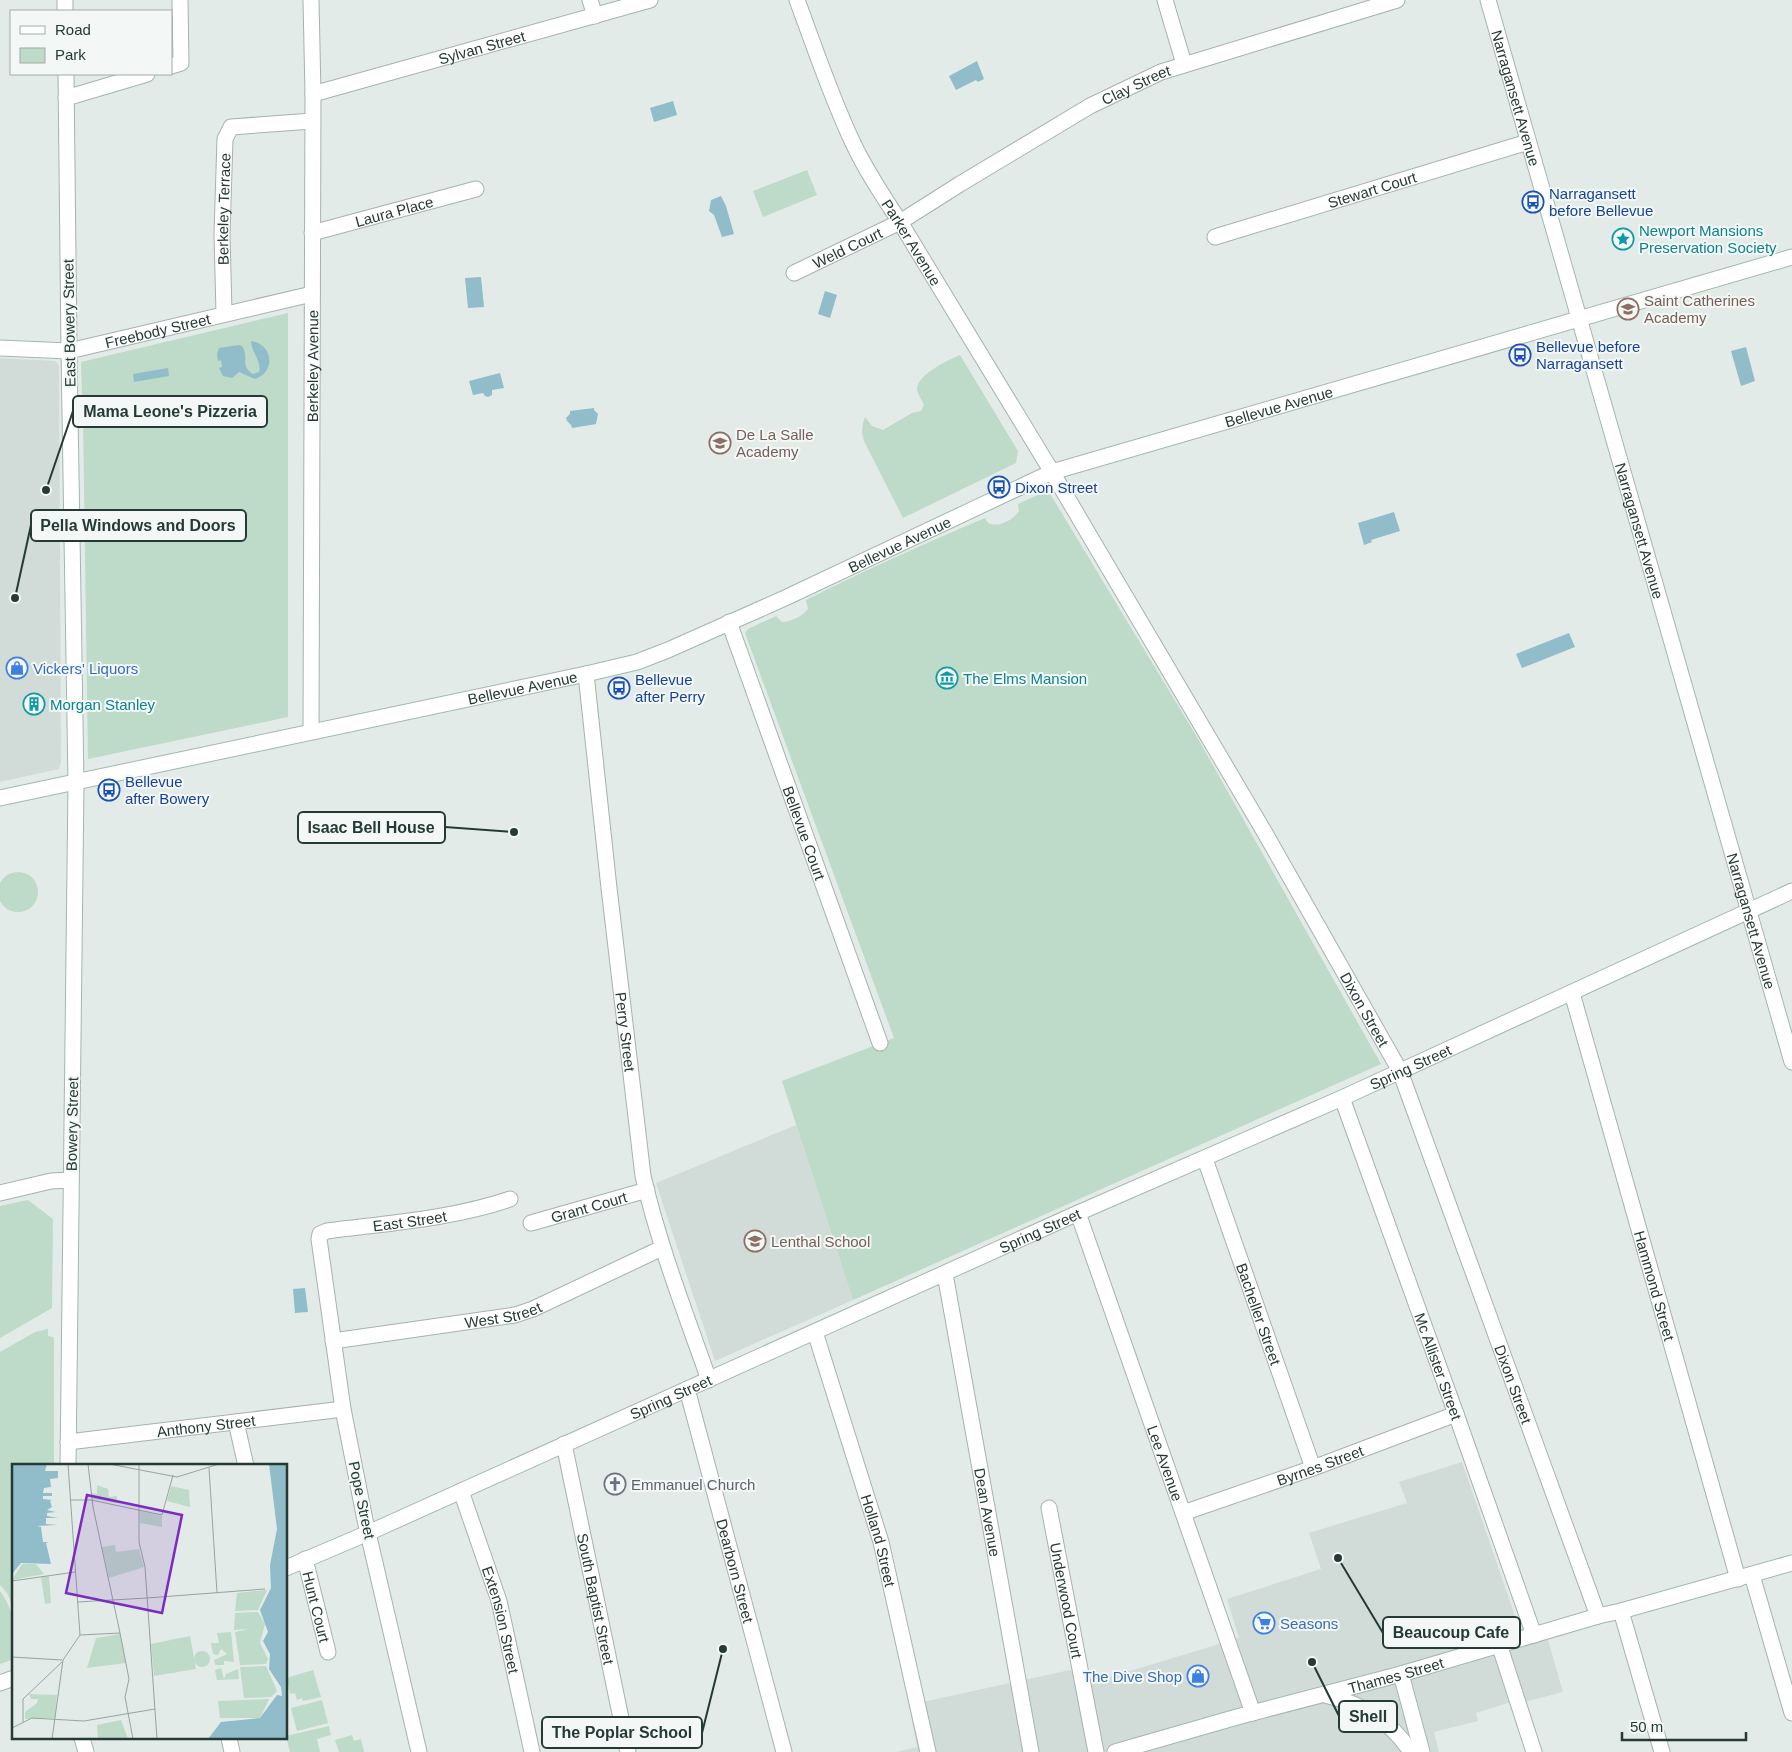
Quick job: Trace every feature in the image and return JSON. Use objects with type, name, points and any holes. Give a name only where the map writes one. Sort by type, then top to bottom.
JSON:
[{"type":"street","points":[[172,66],[181,64],[180,0]]},
{"type":"street","name":"Berkeley Avenue","points":[[311,0],[313,94],[311,731]]},
{"type":"street","points":[[590,0],[595,16]]},
{"type":"street","name":"Sylvan Street","points":[[313,94],[650,0]]},
{"type":"street","name":"Parker Avenue","points":[[797,0],[840,114],[854,145],[874,182],[1052,472]]},
{"type":"street","points":[[1165,0],[1184,64]]},
{"type":"street","name":"Clay Street","points":[[900,222],[1090,106],[1161,72],[1397,0]]},
{"type":"street","name":"Narragansett Avenue","points":[[1488,0],[1792,1062]]},
{"type":"street","name":"East Bowery Street","points":[[66,75],[76,783]]},
{"type":"street","points":[[66,98],[144,75]]},
{"type":"street","name":"Berkeley Terrace","points":[[224,313],[222,225],[225,139],[231,127],[312,121]]},
{"type":"street","name":"Stewart Court","points":[[1215,237],[1528,142]]},
{"type":"street","name":"Laura Place","points":[[312,232],[476,189]]},
{"type":"street","name":"Weld Court","points":[[794,273],[900,222]]},
{"type":"street","name":"Bellevue Avenue","points":[[0,798],[637,662],[790,596],[1052,472],[1792,257]]},
{"type":"street","name":"Freebody Street","points":[[0,348],[69,351],[224,313],[312,294]]},
{"type":"street","name":"Dixon Street","points":[[1052,472],[1265,833],[1400,1071],[1598,1616]]},
{"type":"street","name":"Bellevue Court","points":[[729,622],[880,1043]]},
{"type":"street","name":"Perry Street","points":[[586,674],[643,1176],[662,1248],[708,1380]]},
{"type":"street","name":"Bowery Street","points":[[68,1464],[76,783]]},
{"type":"street","name":"Spring Street","points":[[288,1567],[368,1533],[1078,1213],[1342,1098],[1792,891]]},
{"type":"street","name":"Hammond Street","points":[[1572,992],[1745,1577],[1792,1713]]},
{"type":"street","name":"Mc Allister Street","points":[[1342,1098],[1534,1635]]},
{"type":"street","name":"Bacheller Street","points":[[1205,1159],[1313,1468]]},
{"type":"street","points":[[0,1194],[51,1182],[71,1180]]},
{"type":"street","name":"Grant Court","points":[[532,1223],[646,1190]]},
{"type":"street","name":"East Street","points":[[320,1246],[320,1234],[327,1231],[481,1209],[510,1199]]},
{"type":"street","name":"Lee Avenue","points":[[1078,1213],[1253,1713]]},
{"type":"street","name":"Pope Street","points":[[320,1246],[343,1409],[368,1533],[419,1752]]},
{"type":"street","name":"West Street","points":[[333,1341],[515,1315],[533,1310],[662,1248]]},
{"type":"street","name":"Dean Avenue","points":[[945,1274],[1031,1752]]},
{"type":"street","name":"Holland Street","points":[[815,1332],[881,1542],[928,1752]]},
{"type":"street","name":"Dearborn Street","points":[[688,1389],[784,1752]]},
{"type":"street","name":"Anthony Street","points":[[68,1442],[343,1409]]},
{"type":"street","name":"Byrnes Street","points":[[1183,1513],[1313,1468],[1456,1414]]},
{"type":"street","points":[[236,1422],[246,1464]]},
{"type":"street","name":"South Baptist Street","points":[[564,1444],[628,1752]]},
{"type":"street","name":"Extension Street","points":[[461,1490],[499,1601],[532,1752]]},
{"type":"street","name":"Underwood Court","points":[[1049,1508],[1096,1752]]},
{"type":"street","name":"Hunt Court","points":[[305,1559],[328,1652]]},
{"type":"street","name":"Thames Street","points":[[1115,1752],[1401,1674],[1499,1644],[1745,1577],[1792,1562]]},
{"type":"street","points":[[1621,1611],[1662,1752]]},
{"type":"street","points":[[1499,1644],[1534,1752]]},
{"type":"street","points":[[1401,1674],[1422,1752]]},
{"type":"street","points":[[0,1683],[12,1679]]},
{"type":"street","points":[[1324,1695],[1338,1698],[1365,1709],[1380,1718],[1394,1730],[1411,1752]]},
{"type":"shaded area","points":[[0,358],[55,361],[59,365],[61,763],[59,769],[0,782]]},
{"type":"shaded area","name":"Lenthal School","points":[[796,1125],[853,1300],[715,1361],[656,1183]]},
{"type":"shaded area","points":[[1462,1462],[1525,1645],[1548,1640],[1563,1692],[1528,1701],[1511,1702],[1476,1713],[1478,1721],[1434,1732],[1439,1752],[896,1752],[917,1747],[909,1705],[1070,1670],[1087,1684],[1239,1638],[1227,1599],[1321,1569],[1309,1533],[1407,1503],[1399,1482]]},
{"type":"green space","points":[[807,170],[817,195],[763,217],[753,191]]},
{"type":"green space","points":[[288,313],[288,717],[88,759],[83,417],[88,412],[87,398],[82,395],[81,362]]},
{"type":"green space","points":[[960,355],[1018,451],[1016,463],[903,518],[864,441],[862,429],[865,417],[872,426],[883,430],[912,413],[921,411],[924,405],[918,394],[918,384],[934,369]]},
{"type":"green space","points":[[1044,492],[1049,492],[1197,737],[1381,1064],[853,1300],[782,1081],[894,1038],[745,633],[748,629],[776,616],[782,622],[796,618],[808,609],[806,600],[850,578],[985,518],[988,523],[1001,524],[1019,511],[1018,504]]},
{"type":"green space","points":[[18,872],[29,875],[35,881],[38,892],[35,903],[29,909],[18,912],[7,909],[1,903],[-1,888],[1,881],[7,875]]},
{"type":"green space","points":[[28,1200],[53,1219],[52,1308],[0,1338],[0,1206]]},
{"type":"green space","points":[[48,1329],[48,1336],[53,1337],[54,1340],[54,1464],[12,1464],[12,1604],[7,1593],[0,1585],[0,1352],[35,1332]]},
{"type":"green space","points":[[0,1591],[12,1616],[12,1660],[0,1664]]},
{"type":"green space","points":[[313,1670],[321,1697],[303,1701],[302,1698],[297,1700],[295,1693],[290,1694],[288,1677]]},
{"type":"green space","points":[[322,1700],[328,1723],[297,1731],[291,1708]]},
{"type":"green space","points":[[329,1726],[331,1735],[317,1739],[320,1752],[290,1752],[287,1740],[288,1736]]},
{"type":"green space","points":[[352,1735],[354,1741],[361,1739],[364,1752],[339,1752],[335,1740]]},
{"type":"water","points":[[977,61],[984,79],[978,82],[976,80],[956,90],[949,76]]},
{"type":"water","points":[[673,101],[677,115],[654,122],[650,108]]},
{"type":"water","points":[[721,196],[734,234],[722,237],[714,215],[709,211],[711,200]]},
{"type":"water","points":[[481,277],[484,307],[468,308],[465,278]]},
{"type":"water","points":[[825,291],[837,295],[830,318],[818,314]]},
{"type":"water","points":[[252,341],[259,343],[268,353],[269,365],[262,376],[255,379],[239,372],[232,378],[223,376],[219,368],[222,367],[221,360],[218,361],[217,354],[219,348],[239,345],[244,350],[246,368],[253,374],[259,372],[260,368]]},
{"type":"water","points":[[1746,347],[1755,381],[1741,386],[1731,351]]},
{"type":"water","points":[[168,368],[169,376],[134,382],[133,374]]},
{"type":"water","points":[[500,373],[504,388],[492,390],[492,395],[488,397],[483,393],[473,395],[469,381]]},
{"type":"water","points":[[594,408],[598,414],[596,424],[572,428],[567,421],[566,418],[570,411]]},
{"type":"water","points":[[1394,512],[1400,531],[1371,540],[1372,542],[1364,545],[1358,523]]},
{"type":"water","points":[[1569,633],[1575,647],[1522,668],[1516,654]]},
{"type":"water","points":[[305,1288],[308,1312],[295,1313],[293,1289]]},
{"type":"place","name":"Narragansett before Bellevue","points":[[1533,202]]},
{"type":"place","name":"Newport Mansions Preservation Society","points":[[1623,239]]},
{"type":"place","name":"Saint Catherines Academy","points":[[1628,309]]},
{"type":"place","name":"Bellevue before Narragansett","points":[[1520,355]]},
{"type":"place","name":"De La Salle Academy","points":[[720,443]]},
{"type":"place","name":"Dixon Street","points":[[999,487]]},
{"type":"place","name":"Mama Leone's Pizzeria","points":[[46,490]]},
{"type":"place","name":"Pella Windows and Doors","points":[[15,598]]},
{"type":"place","name":"Vickers' Liquors","points":[[17,668]]},
{"type":"place","name":"The Elms Mansion","points":[[947,678]]},
{"type":"place","name":"Bellevue after Perry","points":[[619,688]]},
{"type":"place","name":"Morgan Stanley","points":[[34,704]]},
{"type":"place","name":"Bellevue after Bowery","points":[[109,790]]},
{"type":"place","name":"Isaac Bell House","points":[[514,832]]},
{"type":"place","name":"Lenthal School","points":[[755,1241]]},
{"type":"place","name":"Emmanuel Church","points":[[615,1484]]},
{"type":"place","name":"Beaucoup Cafe","points":[[1338,1558]]},
{"type":"place","name":"Seasons","points":[[1264,1623]]},
{"type":"place","name":"The Poplar School","points":[[723,1649]]},
{"type":"place","name":"Shell","points":[[1312,1662]]},
{"type":"place","name":"The Dive Shop","points":[[1198,1676]]}]
